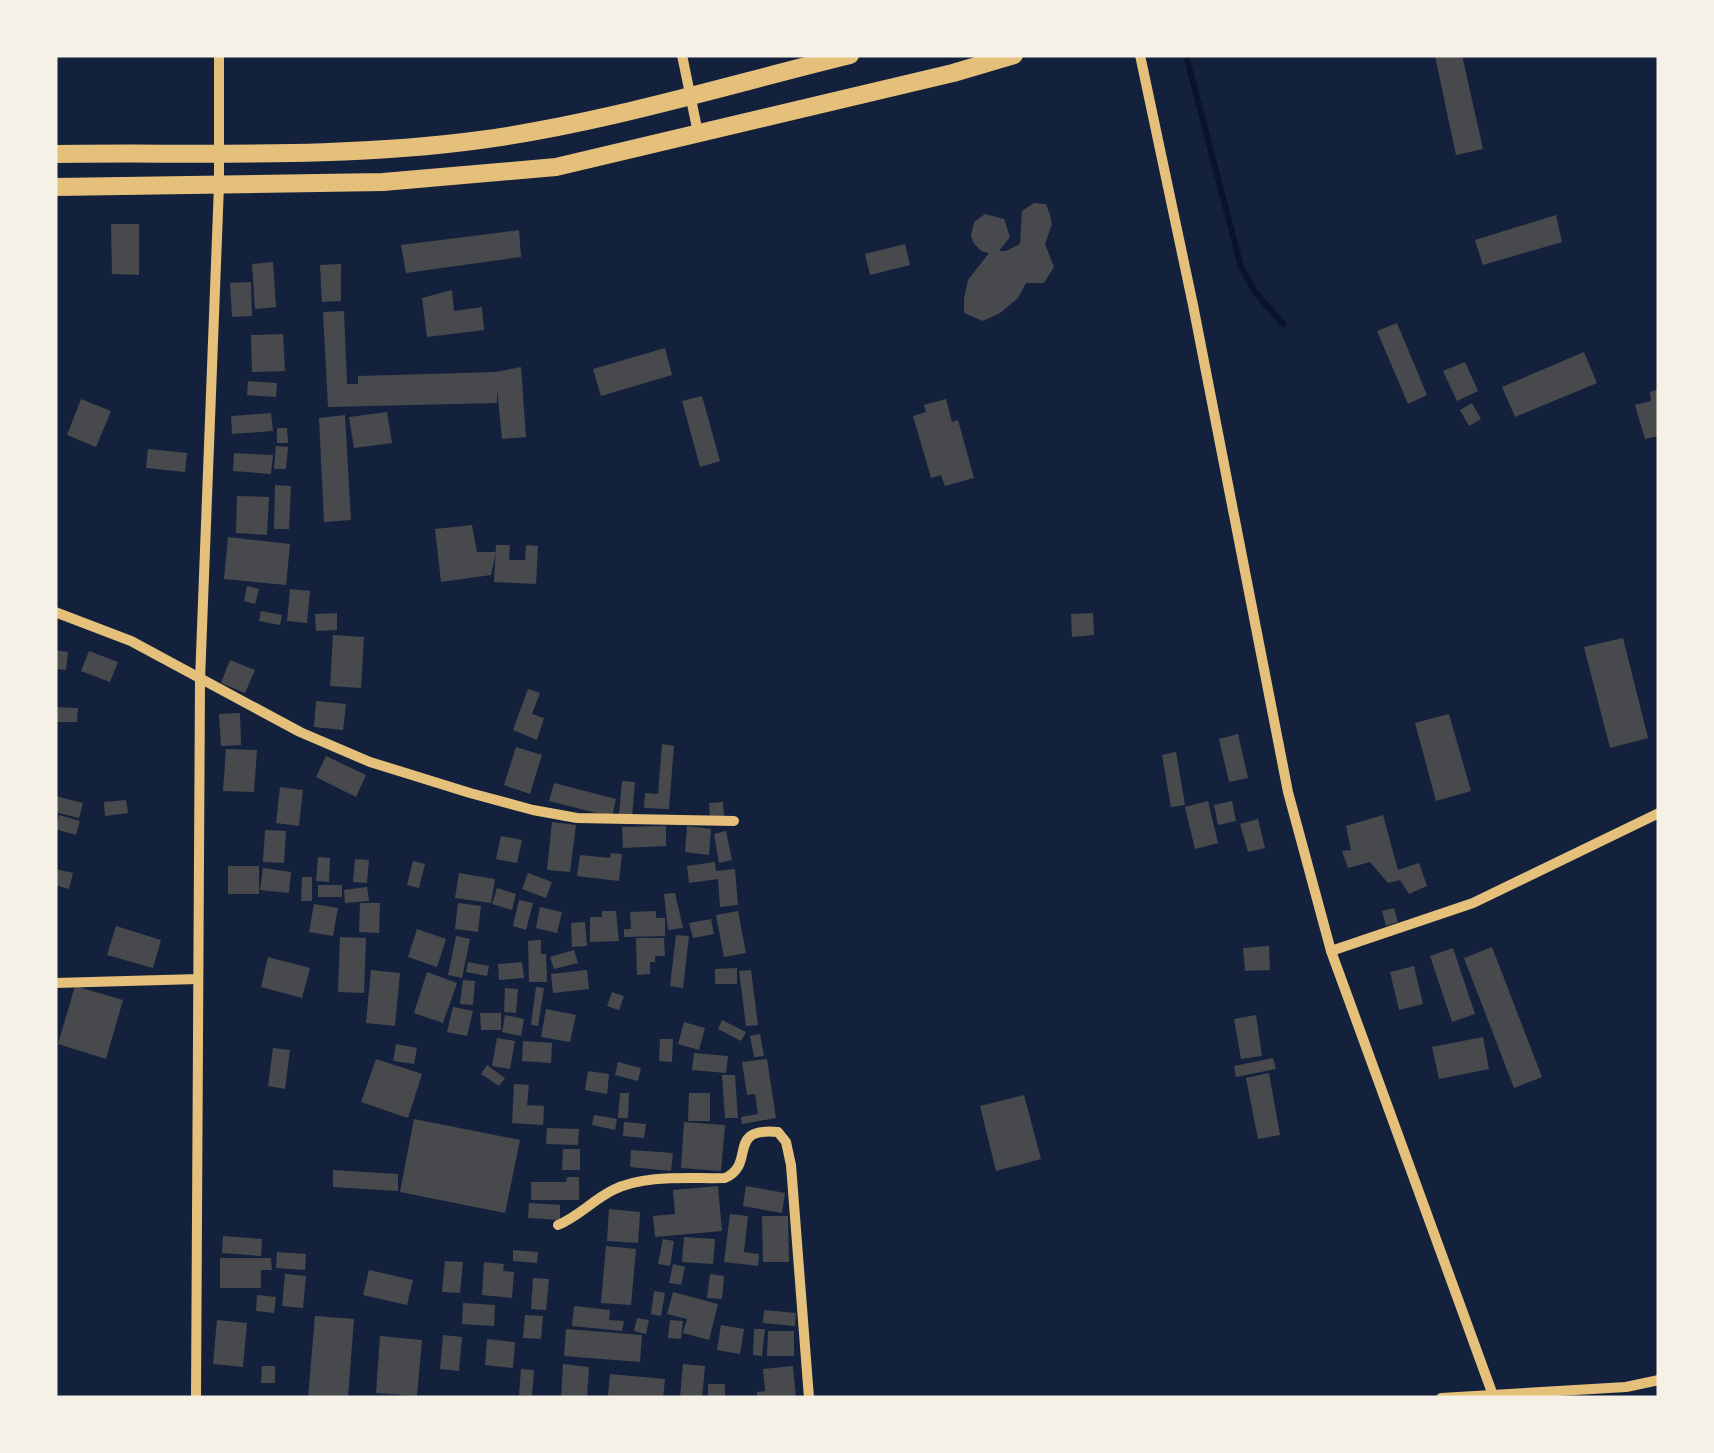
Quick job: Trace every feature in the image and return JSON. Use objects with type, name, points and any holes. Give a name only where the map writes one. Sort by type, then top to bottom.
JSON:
[{"type":"highway","points":[[55,154],[391,150],[478,140],[563,127],[850,55]]},
{"type":"highway","points":[[55,186],[383,182],[556,167],[951,64],[1014,55]]},
{"type":"street","points":[[196,1398],[200,680],[219,186],[220,55]]},
{"type":"street","points":[[682,55],[698,133]]},
{"type":"street","points":[[1140,55],[1288,792],[1331,951],[1493,1396]]},
{"type":"street","points":[[55,612],[131,642],[300,732],[370,762],[533,810],[596,819],[734,821]]},
{"type":"street","points":[[1331,951],[1473,903],[1659,813]]},
{"type":"street","points":[[55,983],[198,979]]},
{"type":"street","points":[[558,1224],[575,1218],[616,1188],[649,1180],[725,1178],[738,1167],[751,1134],[760,1130],[778,1132],[786,1142],[791,1165],[809,1398]]},
{"type":"street","points":[[1441,1398],[1626,1386],[1659,1380]]},
{"type":"building","points":[[1462,55],[1483,149],[1456,155],[1435,56]]},
{"type":"building","points":[[1034,203],[1046,204],[1052,224],[1045,244],[1054,267],[1044,283],[1026,283],[1018,298],[983,321],[964,313],[968,280],[989,253],[973,242],[974,222],[985,214],[1004,219],[1010,237],[999,251],[1006,251],[1020,244],[1022,211]]},
{"type":"building","points":[[1556,215],[1562,242],[1483,265],[1475,240]]},
{"type":"building","points":[[111,224],[139,224],[139,275],[112,274]]},
{"type":"building","points":[[519,230],[521,257],[406,273],[401,245]]},
{"type":"building","points":[[905,244],[910,265],[870,275],[865,254]]},
{"type":"building","points":[[273,262],[276,307],[255,309],[252,264]]},
{"type":"building","points":[[341,264],[341,301],[322,302],[320,265]]},
{"type":"building","points":[[251,282],[252,316],[232,317],[230,283]]},
{"type":"building","points":[[452,290],[454,311],[482,307],[484,330],[427,337],[422,298]]},
{"type":"building","points":[[344,311],[347,384],[358,384],[358,376],[496,372],[521,367],[526,437],[502,439],[497,388],[497,403],[328,407],[323,312]]},
{"type":"building","points":[[1397,323],[1427,395],[1408,404],[1377,331]]},
{"type":"building","points":[[283,334],[285,371],[252,372],[251,335]]},
{"type":"building","points":[[665,348],[672,375],[601,396],[593,369]]},
{"type":"building","points":[[1584,352],[1597,383],[1515,417],[1502,387]]},
{"type":"building","points":[[1465,362],[1478,391],[1457,401],[1443,371]]},
{"type":"building","points":[[248,381],[277,383],[276,397],[247,395]]},
{"type":"building","points":[[1659,389],[1659,436],[1645,439],[1635,405],[1651,401],[1650,392]]},
{"type":"building","points":[[702,396],[720,461],[700,467],[682,401]]},
{"type":"building","points":[[81,399],[111,411],[96,447],[67,435]]},
{"type":"building","points":[[946,399],[952,422],[958,420],[974,478],[945,486],[941,475],[931,478],[913,416],[926,412],[924,405]]},
{"type":"building","points":[[1472,403],[1481,419],[1469,426],[1460,410]]},
{"type":"building","points":[[387,412],[392,443],[354,448],[349,417]]},
{"type":"building","points":[[271,413],[273,431],[232,434],[231,416]]},
{"type":"building","points":[[345,415],[351,520],[324,522],[319,418]]},
{"type":"building","points":[[277,428],[287,428],[288,443],[277,443]]},
{"type":"building","points":[[276,446],[288,447],[286,469],[274,469]]},
{"type":"building","points":[[148,449],[187,453],[185,472],[146,468]]},
{"type":"building","points":[[234,453],[273,455],[271,474],[233,471]]},
{"type":"building","points":[[275,485],[291,486],[289,529],[274,529]]},
{"type":"building","points":[[237,496],[269,497],[267,535],[236,533]]},
{"type":"building","points":[[472,525],[477,552],[496,552],[491,575],[441,582],[435,529]]},
{"type":"building","points":[[228,537],[290,544],[286,585],[224,579]]},
{"type":"building","points":[[496,545],[510,545],[509,560],[525,560],[526,545],[538,546],[536,584],[494,582]]},
{"type":"building","points":[[247,586],[259,589],[255,604],[244,601]]},
{"type":"building","points":[[290,589],[310,591],[307,623],[287,621]]},
{"type":"building","points":[[261,611],[282,615],[280,625],[259,621]]},
{"type":"building","points":[[337,613],[337,630],[316,631],[315,614]]},
{"type":"building","points":[[1093,613],[1094,635],[1072,637],[1071,614]]},
{"type":"building","points":[[333,635],[364,637],[361,688],[330,686]]},
{"type":"building","points":[[1623,638],[1648,738],[1610,748],[1584,647]]},
{"type":"building","points":[[55,650],[68,652],[66,670],[55,669]]},
{"type":"building","points":[[89,651],[118,662],[110,682],[81,671]]},
{"type":"building","points":[[230,660],[255,670],[245,693],[221,683]]},
{"type":"building","points":[[528,689],[540,693],[532,714],[544,718],[537,740],[513,730]]},
{"type":"building","points":[[316,701],[346,704],[343,730],[314,727]]},
{"type":"building","points":[[55,707],[78,708],[77,722],[55,722]]},
{"type":"building","points":[[240,713],[241,745],[221,746],[219,714]]},
{"type":"building","points":[[1449,714],[1471,791],[1436,801],[1415,723]]},
{"type":"building","points":[[1238,734],[1248,778],[1229,782],[1219,739]]},
{"type":"building","points":[[662,744],[674,746],[669,809],[644,808],[645,793],[658,794]]},
{"type":"building","points":[[516,747],[542,755],[530,794],[504,785]]},
{"type":"building","points":[[226,749],[257,750],[254,792],[223,791]]},
{"type":"building","points":[[1176,752],[1185,805],[1171,807],[1162,755]]},
{"type":"building","points":[[326,756],[366,775],[356,797],[316,777]]},
{"type":"building","points":[[622,781],[635,782],[632,817],[619,815]]},
{"type":"building","points":[[554,783],[616,799],[612,817],[549,801]]},
{"type":"building","points":[[280,787],[303,790],[299,826],[276,823]]},
{"type":"building","points":[[55,796],[83,803],[79,818],[55,812]]},
{"type":"building","points":[[126,800],[128,813],[105,816],[104,802]]},
{"type":"building","points":[[1208,801],[1218,843],[1195,849],[1185,807]]},
{"type":"building","points":[[1232,801],[1236,821],[1218,825],[1214,805]]},
{"type":"building","points":[[723,802],[724,817],[710,818],[709,803]]},
{"type":"building","points":[[59,815],[80,821],[76,835],[55,829]]},
{"type":"building","points":[[1383,815],[1398,870],[1419,863],[1427,886],[1409,894],[1400,880],[1388,883],[1370,862],[1348,868],[1342,851],[1351,850],[1346,826]]},
{"type":"building","points":[[1258,819],[1265,848],[1248,852],[1240,824]]},
{"type":"building","points":[[552,822],[576,825],[570,872],[547,870]]},
{"type":"building","points":[[666,826],[666,846],[623,848],[622,827]]},
{"type":"building","points":[[687,826],[711,829],[709,855],[685,852]]},
{"type":"building","points":[[265,830],[286,831],[284,863],[263,862]]},
{"type":"building","points":[[726,831],[732,860],[719,863],[714,834]]},
{"type":"building","points":[[501,836],[522,840],[517,863],[496,859]]},
{"type":"building","points":[[611,853],[622,854],[619,881],[577,876],[580,855],[610,858]]},
{"type":"building","points":[[318,857],[330,858],[329,882],[316,881]]},
{"type":"building","points":[[355,859],[369,860],[367,883],[353,882]]},
{"type":"building","points":[[413,861],[425,864],[419,888],[407,885]]},
{"type":"building","points":[[715,862],[716,871],[735,869],[738,905],[720,907],[718,879],[689,883],[687,866]]},
{"type":"building","points":[[228,866],[259,866],[259,894],[228,894]]},
{"type":"building","points":[[263,868],[291,872],[289,893],[260,890]]},
{"type":"building","points":[[55,869],[73,873],[69,889],[55,885]]},
{"type":"building","points":[[459,873],[495,879],[491,903],[455,898]]},
{"type":"building","points":[[528,873],[552,882],[546,898],[522,889]]},
{"type":"building","points":[[302,877],[312,877],[312,901],[301,901]]},
{"type":"building","points":[[318,885],[342,885],[342,897],[318,897]]},
{"type":"building","points":[[367,887],[369,901],[345,903],[344,890]]},
{"type":"building","points":[[497,888],[516,894],[512,910],[492,904]]},
{"type":"building","points":[[675,893],[683,928],[668,930],[664,894]]},
{"type":"building","points":[[519,900],[533,903],[526,930],[513,926]]},
{"type":"building","points":[[360,903],[380,903],[379,933],[359,932]]},
{"type":"building","points":[[458,903],[481,906],[478,932],[455,929]]},
{"type":"building","points":[[314,904],[338,908],[333,936],[309,932]]},
{"type":"building","points":[[540,907],[562,912],[557,933],[536,928]]},
{"type":"building","points":[[1394,908],[1398,922],[1386,926],[1382,911]]},
{"type":"building","points":[[602,911],[616,911],[619,941],[590,942],[590,917],[602,917]]},
{"type":"building","points":[[656,911],[656,918],[665,918],[665,936],[624,937],[624,929],[631,929],[630,912]]},
{"type":"building","points":[[738,911],[746,953],[724,957],[716,915]]},
{"type":"building","points":[[711,919],[714,934],[693,938],[689,923]]},
{"type":"building","points":[[585,922],[587,946],[572,947],[571,923]]},
{"type":"building","points":[[116,926],[161,940],[153,968],[107,955]]},
{"type":"building","points":[[417,929],[446,939],[437,967],[408,957]]},
{"type":"building","points":[[676,935],[689,936],[683,988],[670,986]]},
{"type":"building","points":[[456,936],[470,939],[462,978],[448,975]]},
{"type":"building","points":[[340,937],[366,938],[364,993],[338,992]]},
{"type":"building","points":[[636,938],[664,938],[665,956],[655,956],[655,962],[650,962],[650,974],[637,975]]},
{"type":"building","points":[[541,940],[547,982],[529,982],[528,941]]},
{"type":"building","points":[[1269,946],[1270,970],[1245,971],[1243,948]]},
{"type":"building","points":[[1492,947],[1542,1077],[1514,1088],[1464,958]]},
{"type":"building","points":[[1453,948],[1475,1014],[1452,1022],[1430,956]]},
{"type":"building","points":[[574,950],[578,963],[554,969],[550,957]]},
{"type":"building","points":[[268,957],[310,968],[302,998],[261,987]]},
{"type":"building","points":[[468,962],[489,966],[487,976],[466,972]]},
{"type":"building","points":[[522,962],[524,978],[499,980],[498,964]]},
{"type":"building","points":[[1414,966],[1423,1004],[1399,1010],[1390,972]]},
{"type":"building","points":[[737,968],[737,984],[715,984],[715,969]]},
{"type":"building","points":[[371,970],[400,973],[395,1026],[366,1023]]},
{"type":"building","points":[[587,970],[589,989],[553,993],[551,974]]},
{"type":"building","points":[[751,970],[758,1025],[746,1026],[739,971]]},
{"type":"building","points":[[427,972],[457,983],[443,1023],[414,1013]]},
{"type":"building","points":[[463,980],[475,981],[473,1005],[460,1004]]},
{"type":"building","points":[[75,986],[123,1000],[106,1059],[58,1044]]},
{"type":"building","points":[[536,987],[544,988],[538,1026],[531,1025]]},
{"type":"building","points":[[505,988],[518,989],[516,1013],[504,1012]]},
{"type":"building","points":[[612,992],[624,996],[619,1010],[607,1006]]},
{"type":"building","points":[[453,1007],[473,1011],[467,1036],[447,1032]]},
{"type":"building","points":[[546,1009],[576,1015],[570,1042],[541,1037]]},
{"type":"building","points":[[480,1013],[501,1013],[501,1030],[481,1030]]},
{"type":"building","points":[[505,1015],[524,1019],[521,1036],[502,1032]]},
{"type":"building","points":[[1256,1015],[1262,1056],[1241,1059],[1234,1019]]},
{"type":"building","points":[[722,1020],[746,1032],[741,1041],[718,1029]]},
{"type":"building","points":[[684,1022],[705,1028],[699,1050],[678,1044]]},
{"type":"building","points":[[760,1034],[764,1056],[754,1057],[750,1036]]},
{"type":"building","points":[[1483,1037],[1489,1069],[1439,1079],[1432,1047]]},
{"type":"building","points":[[497,1038],[515,1041],[510,1069],[492,1066]]},
{"type":"building","points":[[660,1039],[673,1039],[672,1062],[659,1061]]},
{"type":"building","points":[[523,1041],[552,1043],[551,1063],[522,1061]]},
{"type":"building","points":[[396,1044],[417,1048],[414,1064],[393,1061]]},
{"type":"building","points":[[273,1048],[290,1050],[285,1089],[268,1086]]},
{"type":"building","points":[[694,1053],[728,1056],[726,1073],[692,1070]]},
{"type":"building","points":[[1273,1058],[1276,1069],[1236,1077],[1234,1066]]},
{"type":"building","points":[[376,1059],[422,1074],[408,1118],[361,1102]]},
{"type":"building","points":[[767,1059],[776,1118],[742,1124],[741,1117],[758,1114],[755,1094],[747,1095],[742,1062]]},
{"type":"building","points":[[618,1062],[641,1068],[638,1081],[615,1075]]},
{"type":"building","points":[[487,1065],[505,1078],[499,1086],[481,1074]]},
{"type":"building","points":[[588,1071],[609,1074],[607,1094],[585,1090]]},
{"type":"building","points":[[1269,1073],[1280,1135],[1258,1139],[1246,1078]]},
{"type":"building","points":[[722,1075],[735,1075],[738,1118],[725,1118]]},
{"type":"building","points":[[514,1084],[529,1085],[527,1105],[544,1106],[543,1125],[512,1123]]},
{"type":"building","points":[[620,1093],[629,1093],[628,1118],[618,1118]]},
{"type":"building","points":[[689,1093],[710,1093],[710,1121],[688,1121]]},
{"type":"building","points":[[1024,1095],[1041,1159],[996,1171],[980,1106]]},
{"type":"building","points":[[594,1115],[617,1119],[615,1130],[592,1125]]},
{"type":"building","points":[[414,1119],[520,1140],[505,1213],[400,1192]]},
{"type":"building","points":[[624,1122],[646,1124],[644,1138],[623,1136]]},
{"type":"building","points":[[684,1122],[725,1125],[721,1171],[681,1168]]},
{"type":"building","points":[[547,1128],[579,1129],[578,1145],[546,1144]]},
{"type":"building","points":[[563,1149],[580,1149],[580,1170],[562,1170]]},
{"type":"building","points":[[631,1150],[673,1153],[671,1171],[630,1167]]},
{"type":"building","points":[[333,1170],[398,1174],[398,1191],[333,1187]]},
{"type":"building","points":[[567,1177],[579,1177],[579,1200],[531,1200],[531,1182],[566,1182]]},
{"type":"building","points":[[718,1186],[722,1231],[655,1237],[653,1216],[675,1214],[673,1190]]},
{"type":"building","points":[[746,1186],[785,1193],[782,1213],[743,1206]]},
{"type":"building","points":[[529,1203],[560,1205],[560,1220],[528,1218]]},
{"type":"building","points":[[609,1209],[640,1212],[638,1243],[607,1241]]},
{"type":"building","points":[[730,1214],[748,1216],[744,1252],[759,1254],[758,1266],[724,1262]]},
{"type":"building","points":[[762,1216],[788,1216],[789,1262],[763,1262]]},
{"type":"building","points":[[223,1236],[262,1239],[261,1256],[222,1253]]},
{"type":"building","points":[[684,1237],[715,1239],[713,1264],[682,1262]]},
{"type":"building","points":[[663,1239],[674,1241],[670,1266],[658,1264]]},
{"type":"building","points":[[606,1246],[636,1249],[631,1305],[601,1303]]},
{"type":"building","points":[[513,1250],[538,1252],[537,1263],[513,1261]]},
{"type":"building","points":[[277,1252],[306,1254],[305,1270],[276,1268]]},
{"type":"building","points":[[220,1258],[271,1258],[272,1270],[261,1270],[261,1288],[220,1288]]},
{"type":"building","points":[[445,1261],[463,1262],[460,1293],[442,1292]]},
{"type":"building","points":[[484,1262],[504,1264],[503,1271],[514,1272],[512,1298],[482,1295]]},
{"type":"building","points":[[673,1264],[685,1267],[681,1285],[669,1283]]},
{"type":"building","points":[[369,1270],[413,1280],[407,1305],[363,1295]]},
{"type":"building","points":[[285,1274],[306,1276],[303,1308],[282,1306]]},
{"type":"building","points":[[710,1274],[724,1276],[722,1299],[707,1298]]},
{"type":"building","points":[[533,1278],[549,1279],[546,1310],[531,1309]]},
{"type":"building","points":[[654,1291],[665,1293],[661,1316],[651,1314]]},
{"type":"building","points":[[673,1292],[718,1304],[709,1340],[683,1333],[687,1319],[667,1314]]},
{"type":"building","points":[[257,1295],[276,1297],[274,1313],[256,1311]]},
{"type":"building","points":[[463,1303],[495,1305],[494,1326],[462,1324]]},
{"type":"building","points":[[574,1306],[610,1310],[609,1320],[624,1321],[622,1331],[572,1326]]},
{"type":"building","points":[[764,1310],[796,1313],[795,1326],[763,1323]]},
{"type":"building","points":[[525,1315],[543,1316],[541,1339],[523,1338]]},
{"type":"building","points":[[315,1316],[354,1319],[348,1398],[308,1398]]},
{"type":"building","points":[[637,1318],[649,1320],[646,1334],[634,1331]]},
{"type":"building","points":[[217,1320],[247,1323],[243,1367],[213,1364]]},
{"type":"building","points":[[670,1320],[683,1321],[681,1339],[668,1338]]},
{"type":"building","points":[[721,1325],[744,1329],[740,1354],[717,1350]]},
{"type":"building","points":[[566,1329],[642,1335],[640,1362],[564,1356]]},
{"type":"building","points":[[754,1329],[765,1329],[762,1356],[753,1355]]},
{"type":"building","points":[[768,1331],[794,1331],[794,1356],[767,1356]]},
{"type":"building","points":[[443,1335],[462,1337],[459,1371],[440,1369]]},
{"type":"building","points":[[380,1336],[422,1340],[417,1396],[376,1393]]},
{"type":"building","points":[[487,1339],[515,1342],[513,1368],[485,1365]]},
{"type":"building","points":[[563,1364],[589,1367],[587,1398],[561,1398]]},
{"type":"building","points":[[683,1364],[705,1366],[702,1398],[680,1397]]},
{"type":"building","points":[[262,1366],[275,1366],[275,1383],[261,1383]]},
{"type":"building","points":[[793,1366],[796,1398],[757,1398],[757,1392],[765,1391],[763,1369]]},
{"type":"building","points":[[521,1369],[534,1370],[532,1396],[519,1395]]},
{"type":"building","points":[[610,1374],[665,1379],[663,1398],[608,1396]]},
{"type":"building","points":[[708,1384],[725,1384],[725,1398],[708,1398]]},
{"type":"waterway","points":[[1186,55],[1241,267],[1255,292],[1283,324]]}]
